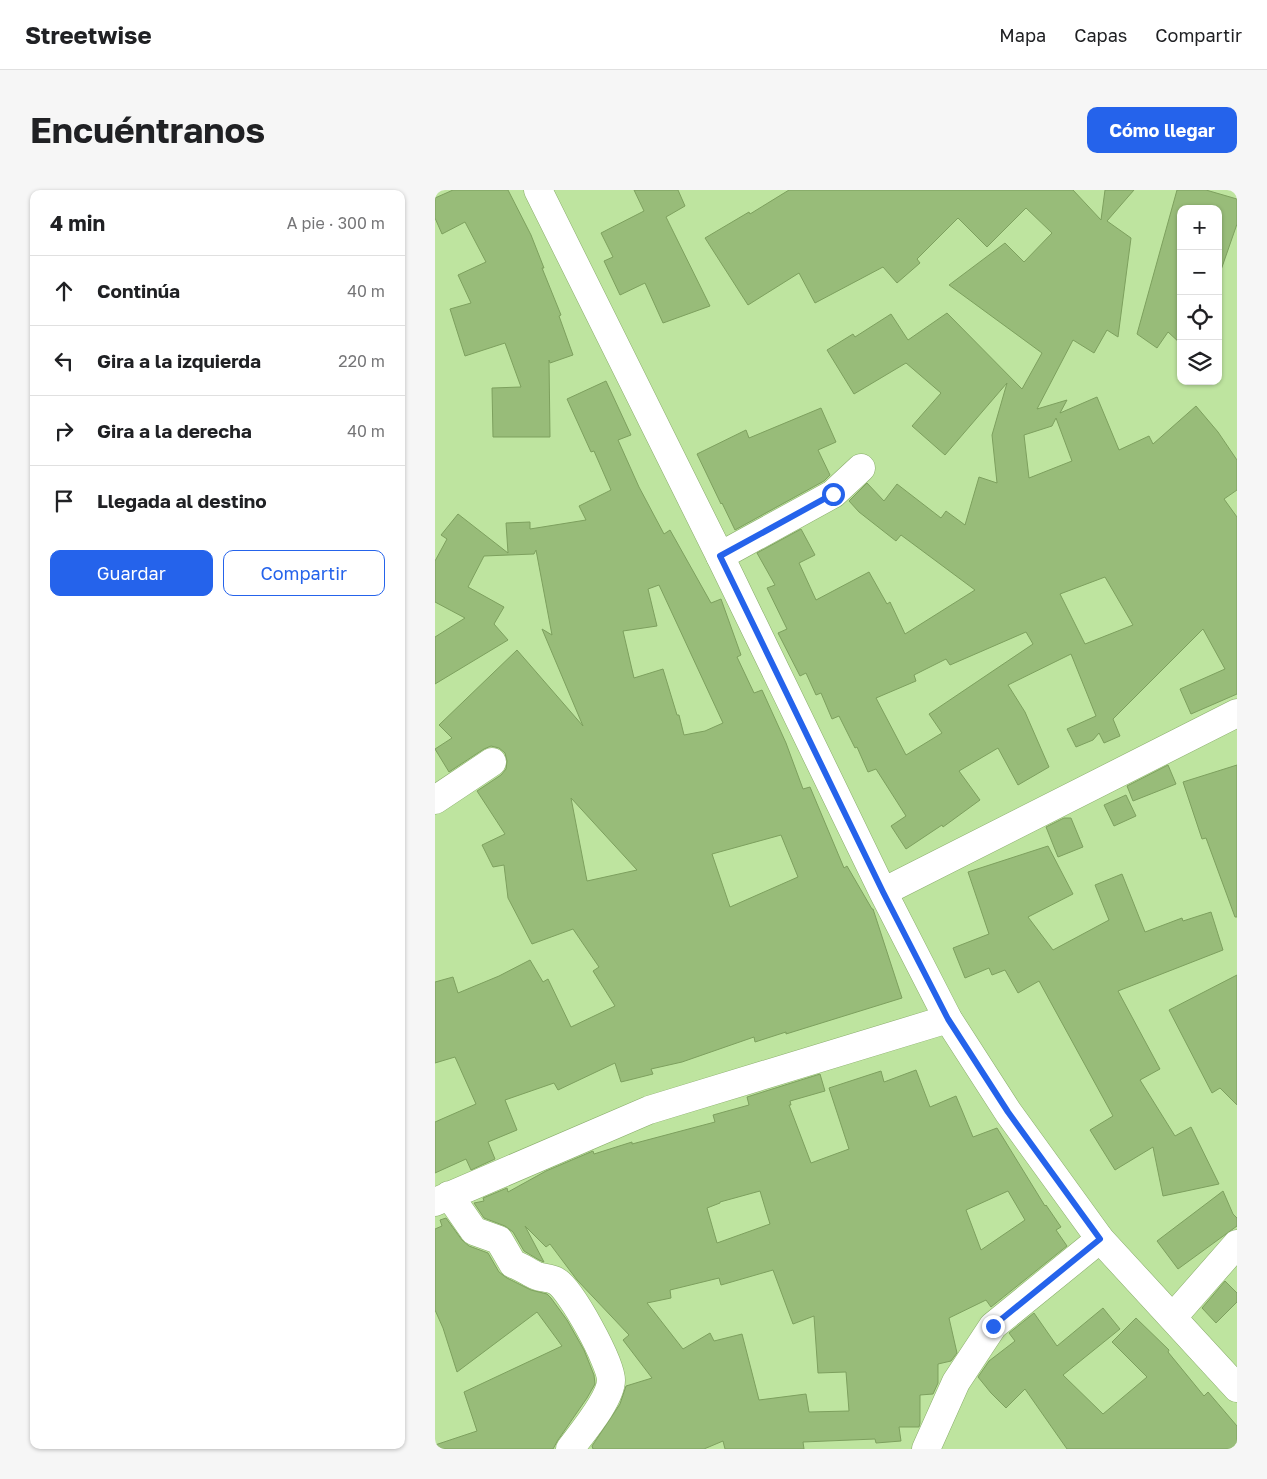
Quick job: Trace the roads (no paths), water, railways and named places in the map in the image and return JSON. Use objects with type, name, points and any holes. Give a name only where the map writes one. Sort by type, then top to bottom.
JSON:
[{"type":"street","points":[[537,190],[720,556],[883,892],[948,1019],[1008,1112],[1100,1239],[1237,1388]]},
{"type":"street","points":[[720,556],[833,494],[861,468]]},
{"type":"street","points":[[883,892],[1237,713]]},
{"type":"street","points":[[435,800],[492,762]]},
{"type":"street","points":[[570,1449],[605,1400],[611,1380],[603,1357],[576,1303],[556,1281],[536,1276],[522,1267],[513,1264],[499,1240],[474,1231],[442,1199],[649,1110],[948,1019]]},
{"type":"street","points":[[926,1449],[956,1382],[993,1326],[1100,1239]]},
{"type":"street","points":[[1173,1317],[1237,1244]]}]
